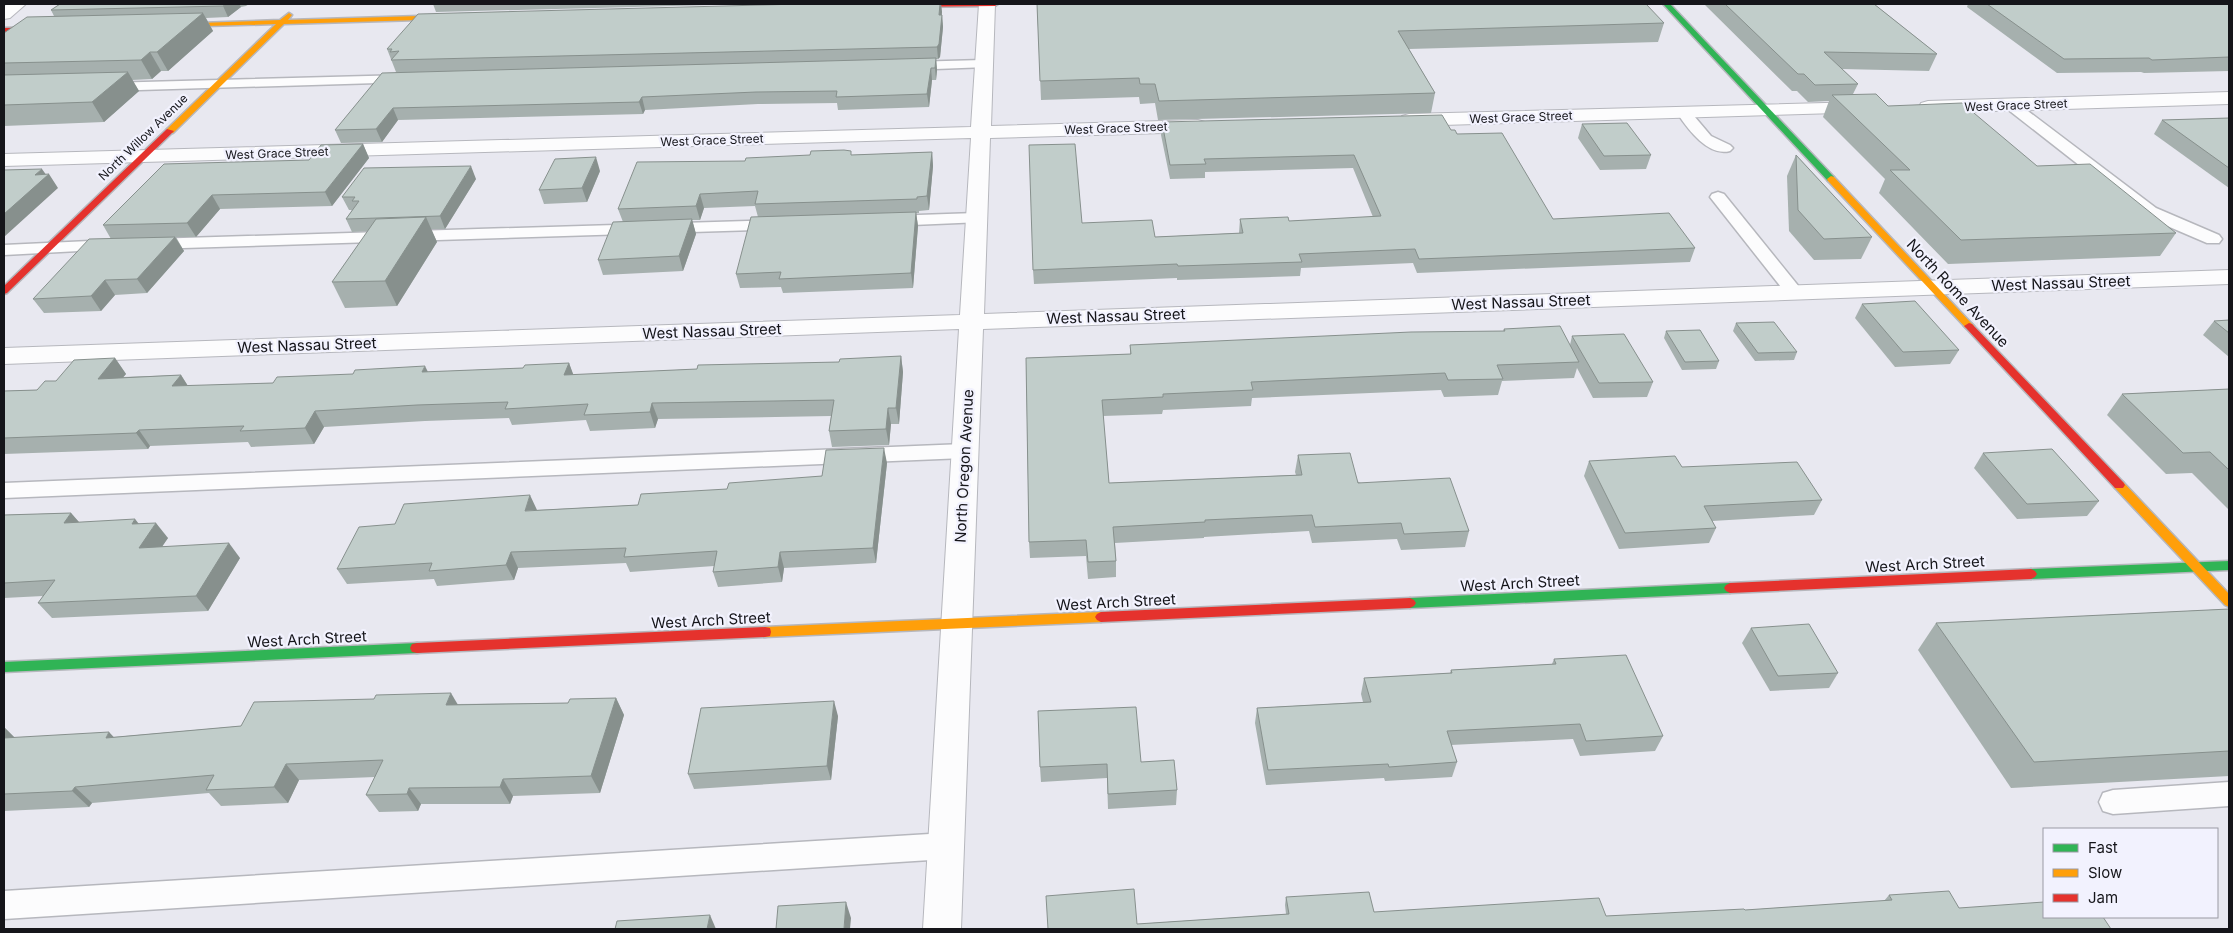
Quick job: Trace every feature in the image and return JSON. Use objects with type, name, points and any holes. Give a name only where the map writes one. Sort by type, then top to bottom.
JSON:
[{"type":"street","points":[[4,14],[18,4]]},
{"type":"street","name":"North Oregon Avenue","points":[[942,929],[986,4]]},
{"type":"street","points":[[888,6],[995,4]]},
{"type":"street","name":"North Rome Avenue","points":[[1666,4],[2229,602]]},
{"type":"street","name":"North Willow Avenue","points":[[4,291],[295,10]]},
{"type":"street","points":[[161,25],[462,17]]},
{"type":"street","points":[[4,30],[63,28]]},
{"type":"street","name":"West Grace Street","points":[[1913,107],[2229,98]]},
{"type":"street","name":"West Grace Street","points":[[1387,121],[1884,108]]},
{"type":"street","name":"West Grace Street","points":[[4,160],[1218,126]]},
{"type":"street","name":"West Nassau Street","points":[[4,356],[2229,277]]},
{"type":"street","name":"West Arch Street","points":[[4,668],[2229,565]]},
{"type":"lane","points":[[894,66],[983,64]]},
{"type":"lane","points":[[90,87],[417,79]]},
{"type":"lane","points":[[2011,105],[2150,212],[2213,238]]},
{"type":"lane","points":[[1684,113],[1706,139],[1725,148]]},
{"type":"lane","points":[[1718,197],[1794,292]]},
{"type":"lane","points":[[876,221],[976,218]]},
{"type":"lane","points":[[4,250],[797,224]]},
{"type":"lane","points":[[4,491],[964,451]]},
{"type":"lane","points":[[2113,802],[2229,794]]},
{"type":"lane","points":[[4,905],[946,846]]},
{"type":"building","points":[[60,4],[226,4],[223,6],[51,10]]},
{"type":"building","points":[[800,4],[940,4],[939,15],[942,15],[939,44],[937,47],[391,60],[399,51],[390,52],[392,49],[387,49],[418,14]]},
{"type":"building","points":[[1037,4],[1646,4],[1664,23],[1398,31],[1435,93],[1159,101],[1155,84],[1140,84],[1139,78],[1040,81]]},
{"type":"building","points":[[1725,4],[1874,4],[1937,54],[1824,52],[1858,84],[1815,85],[1804,74],[1798,74]]},
{"type":"building","points":[[1987,4],[2229,4],[2229,57],[2152,60],[2149,58],[2064,59]]},
{"type":"building","points":[[203,13],[157,52],[150,52],[141,60],[4,63],[4,33],[27,17]]},
{"type":"building","points":[[936,58],[935,68],[931,68],[927,94],[836,97],[837,91],[756,92],[642,97],[639,102],[393,108],[376,129],[335,130],[382,73]]},
{"type":"building","points":[[128,72],[92,102],[4,105],[4,75]]},
{"type":"building","points":[[1876,94],[1888,106],[1962,103],[2037,166],[2090,164],[2176,233],[1961,240],[1890,170],[1910,170],[1832,95]]},
{"type":"building","points":[[1442,115],[1451,130],[1455,130],[1457,134],[1502,133],[1553,219],[1669,213],[1695,248],[1419,259],[1415,249],[1299,254],[1302,262],[1178,266],[1177,264],[1033,270],[1029,145],[1075,144],[1082,223],[1152,220],[1155,237],[1243,233],[1240,219],[1288,217],[1289,221],[1381,216],[1354,155],[1204,159],[1206,164],[1170,165],[1162,122]]},
{"type":"building","points":[[2229,118],[2229,168],[2162,120]]},
{"type":"building","points":[[1627,123],[1651,155],[1604,156],[1582,124]]},
{"type":"building","points":[[363,144],[325,192],[212,195],[187,223],[103,225],[164,164],[309,160],[321,145]]},
{"type":"building","points":[[811,151],[851,151],[851,155],[932,152],[927,196],[917,197],[917,199],[755,204],[758,191],[700,194],[696,206],[618,209],[637,162],[745,161],[746,158],[810,155]]},
{"type":"building","points":[[1796,155],[1872,237],[1824,239],[1798,210]]},
{"type":"building","points":[[596,157],[582,188],[539,190],[555,159]]},
{"type":"building","points":[[471,166],[440,216],[346,219],[359,201],[352,201],[355,197],[342,197],[364,168]]},
{"type":"building","points":[[42,169],[35,175],[49,174],[4,214],[4,170]]},
{"type":"building","points":[[916,212],[911,273],[779,279],[781,272],[736,274],[751,217]]},
{"type":"building","points":[[426,217],[385,281],[332,282],[376,219]]},
{"type":"building","points":[[692,219],[679,256],[598,260],[613,222]]},
{"type":"building","points":[[175,237],[137,279],[105,280],[91,296],[33,299],[89,239]]},
{"type":"building","points":[[1915,301],[1959,350],[1903,352],[1862,304]]},
{"type":"building","points":[[2229,320],[2229,333],[2214,321]]},
{"type":"building","points":[[1774,322],[1797,352],[1758,353],[1736,323]]},
{"type":"building","points":[[1560,326],[1579,362],[1497,365],[1503,379],[1448,380],[1445,373],[1251,382],[1253,390],[1163,394],[1163,397],[1102,400],[1109,483],[1302,475],[1298,455],[1350,453],[1358,483],[1450,478],[1469,531],[1404,534],[1401,523],[1315,527],[1312,515],[1113,527],[1116,561],[1088,562],[1086,540],[1029,542],[1026,358],[1131,354],[1130,345],[1411,332],[1505,331],[1504,329]]},
{"type":"building","points":[[1700,330],[1719,361],[1685,362],[1666,331]]},
{"type":"building","points":[[1624,334],[1653,382],[1599,383],[1572,336]]},
{"type":"building","points":[[901,356],[896,408],[888,408],[886,429],[829,431],[834,400],[652,403],[650,412],[584,415],[588,404],[505,409],[508,402],[315,411],[305,428],[240,431],[244,426],[139,430],[136,433],[4,438],[4,391],[37,390],[45,381],[56,381],[74,360],[115,358],[98,379],[181,375],[172,386],[273,383],[277,377],[353,374],[355,370],[425,366],[422,372],[523,368],[525,365],[569,363],[564,375],[697,369],[698,365],[839,362],[840,359]]},
{"type":"building","points":[[2229,389],[2229,470],[2210,452],[2183,453],[2122,394]]},
{"type":"building","points":[[884,448],[873,548],[780,552],[778,567],[713,572],[717,551],[624,557],[626,548],[511,552],[506,565],[429,571],[432,563],[337,569],[359,527],[395,524],[404,504],[530,495],[525,511],[638,505],[641,494],[727,489],[729,483],[822,476],[826,450]]},
{"type":"building","points":[[2052,449],[2099,501],[2027,504],[1983,453]]},
{"type":"building","points":[[1675,456],[1682,467],[1797,462],[1822,500],[1704,506],[1716,528],[1625,533],[1589,461]]},
{"type":"building","points":[[71,513],[64,523],[135,519],[132,524],[156,523],[139,548],[229,543],[196,596],[38,603],[55,580],[4,583],[4,515]]},
{"type":"building","points":[[2229,609],[2229,751],[2034,762],[1936,623]]},
{"type":"building","points":[[1809,624],[1838,673],[1778,676],[1751,628]]},
{"type":"building","points":[[1626,655],[1663,736],[1586,741],[1580,724],[1447,731],[1457,762],[1389,767],[1388,764],[1268,770],[1257,708],[1371,702],[1364,678],[1452,673],[1451,670],[1556,664],[1554,659]]},
{"type":"building","points":[[451,693],[446,705],[568,703],[570,699],[616,698],[591,776],[503,779],[500,787],[409,788],[407,794],[366,795],[383,760],[286,764],[274,787],[206,790],[214,775],[75,787],[72,791],[4,794],[4,738],[109,732],[106,738],[241,726],[254,702],[374,699],[376,695]]},
{"type":"building","points":[[834,701],[827,766],[688,774],[701,708]]},
{"type":"building","points":[[1136,707],[1141,762],[1174,760],[1177,790],[1108,794],[1107,764],[1040,767],[1038,711]]},
{"type":"building","points":[[1134,889],[1137,924],[1289,914],[1286,897],[1369,892],[1374,912],[1599,898],[1606,916],[1745,910],[1892,900],[1889,895],[1949,891],[1959,908],[2043,902],[2043,918],[2104,918],[2111,929],[1048,929],[1046,896]]},
{"type":"building","points":[[846,902],[844,929],[776,929],[778,906]]},
{"type":"building","points":[[710,915],[707,929],[615,929],[617,921]]},
{"type":"traffic: fast","points":[[1666,4],[1831,179]]},
{"type":"traffic: fast","points":[[2031,574],[2229,565]]},
{"type":"traffic: fast","points":[[1410,603],[1730,588]]},
{"type":"traffic: fast","points":[[4,667],[417,648]]},
{"type":"traffic: slow","points":[[170,131],[289,15]]},
{"type":"traffic: slow","points":[[173,25],[452,17]]},
{"type":"traffic: slow","points":[[1831,179],[1969,326]]},
{"type":"traffic: slow","points":[[2119,485],[2229,602]]},
{"type":"traffic: slow","points":[[765,632],[1101,617]]},
{"type":"traffic: jam","points":[[902,6],[995,4]]},
{"type":"traffic: jam","points":[[4,30],[47,29]]},
{"type":"traffic: jam","points":[[4,291],[170,131]]},
{"type":"traffic: jam","points":[[1969,326],[2119,485]]},
{"type":"traffic: jam","points":[[1730,588],[2031,574]]},
{"type":"traffic: jam","points":[[1101,617],[1410,603]]},
{"type":"traffic: jam","points":[[417,648],[765,632]]}]
